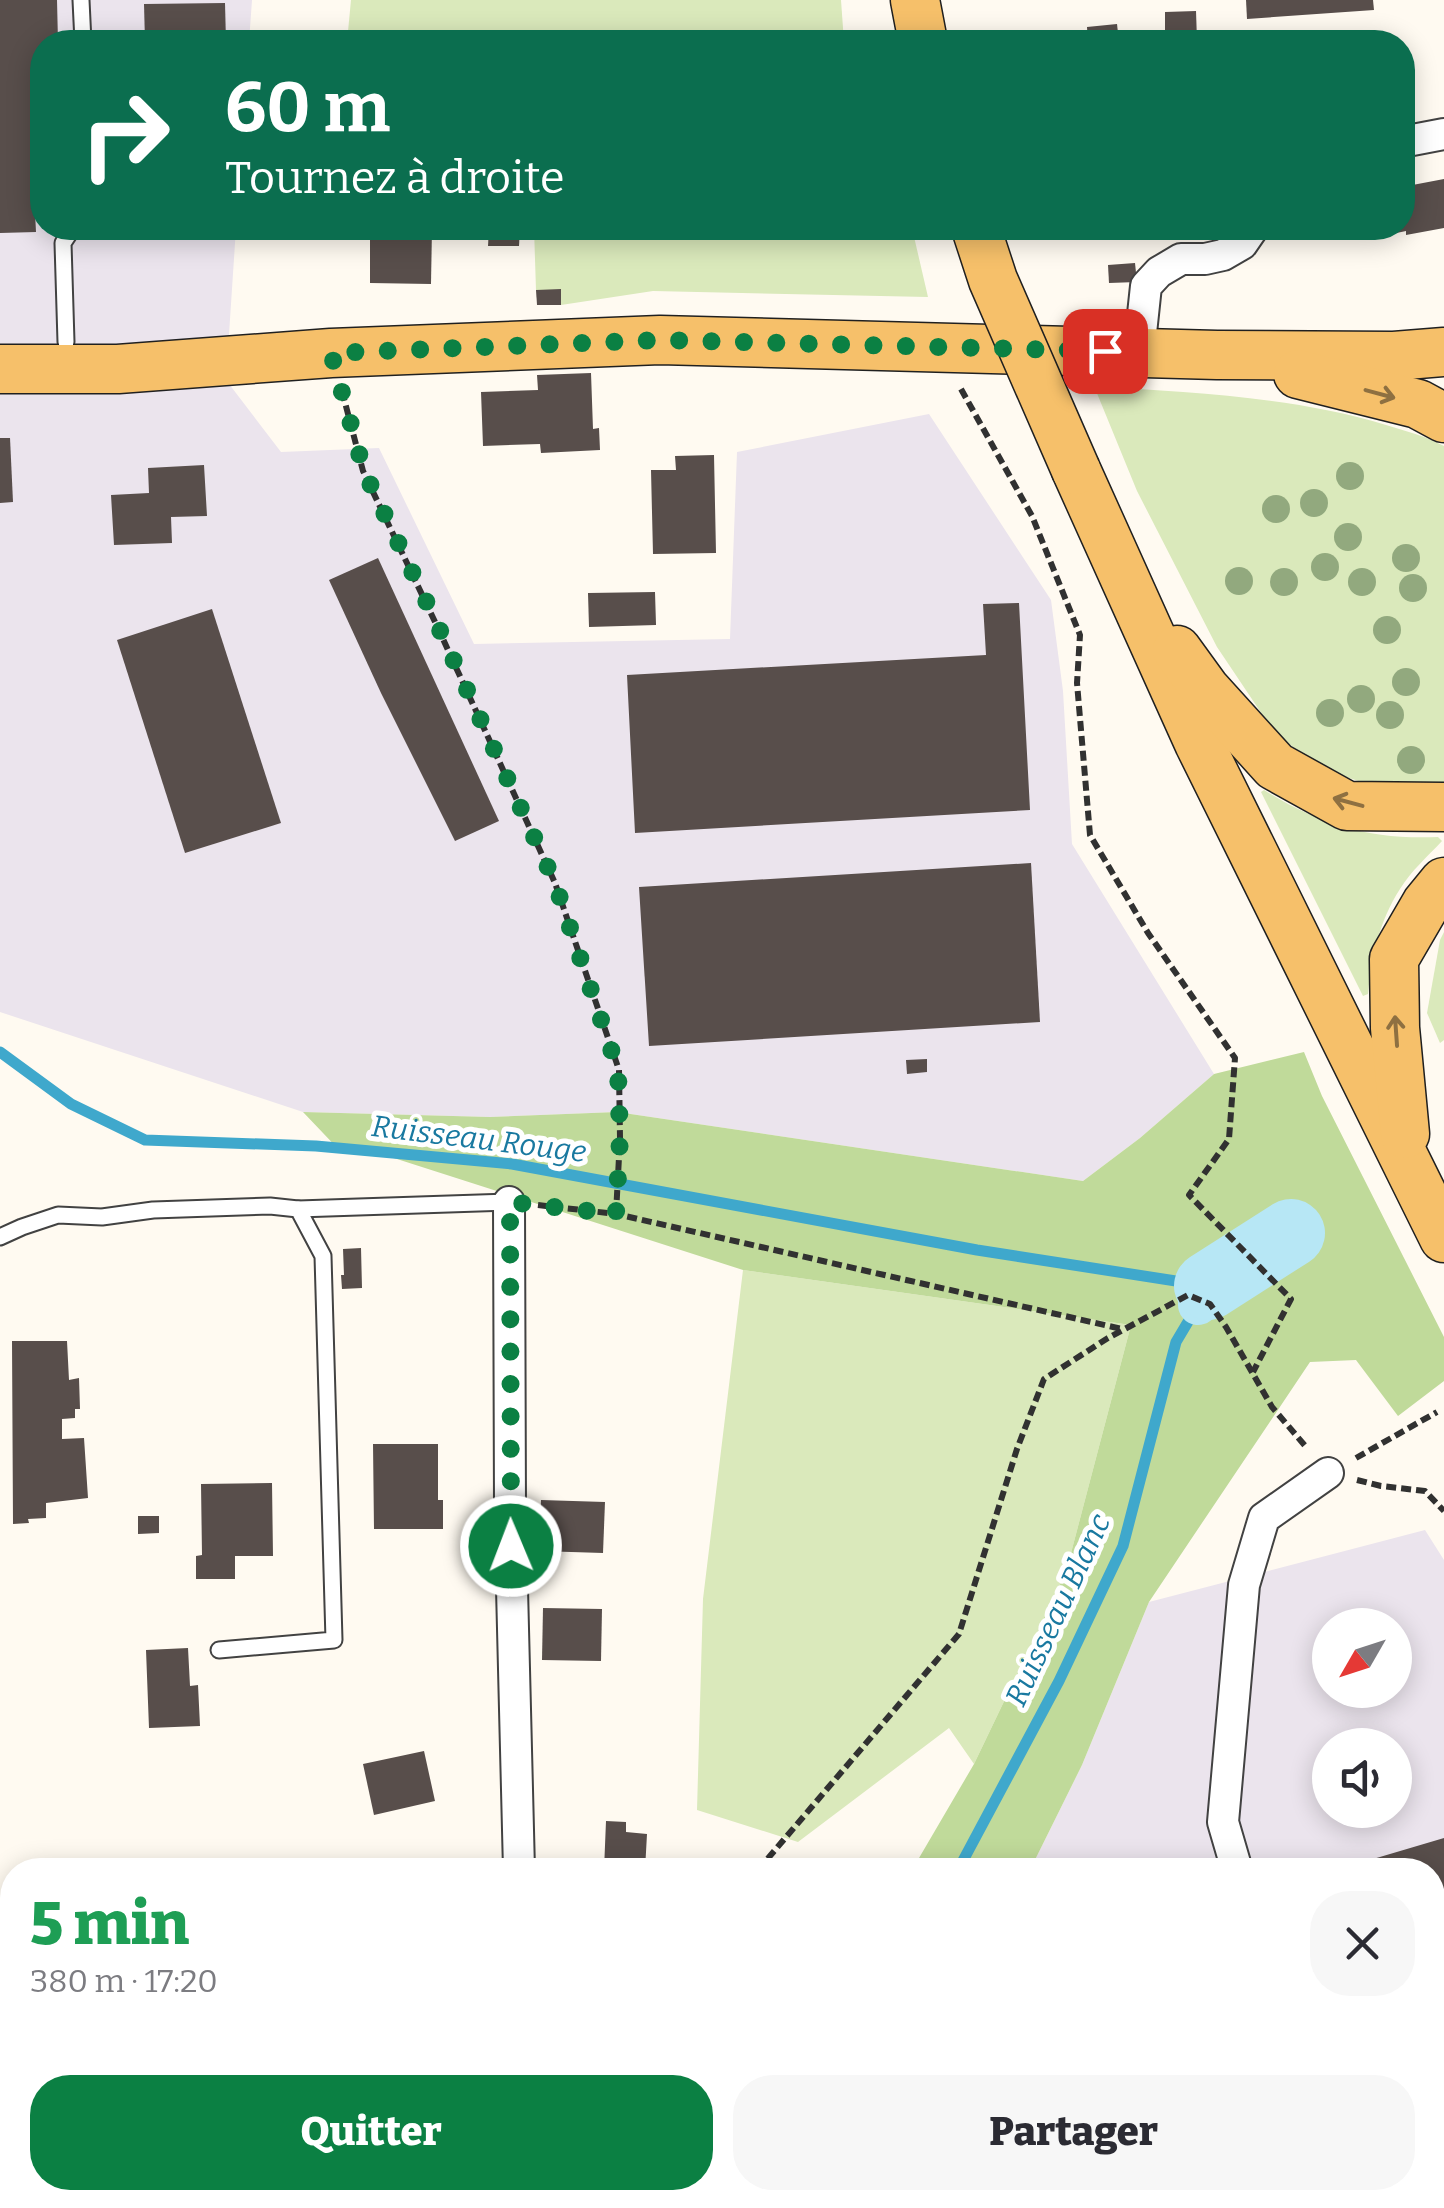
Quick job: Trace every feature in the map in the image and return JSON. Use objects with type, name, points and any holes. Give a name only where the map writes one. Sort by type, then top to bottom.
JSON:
[{"type":"main road","points":[[916,0],[921,30]]},
{"type":"main road","points":[[980,240],[993,280],[1199,743],[1444,1238]]},
{"type":"main road","points":[[0,369],[118,369],[331,353],[660,340],[1217,355],[1394,356],[1444,352]]},
{"type":"main road","points":[[0,344],[66,342],[331,353]]},
{"type":"main road","points":[[1217,355],[1418,404],[1444,418]]},
{"type":"main road","points":[[1122,574],[1206,690],[1275,766],[1347,806],[1444,807]]},
{"type":"main road","points":[[1408,1163],[1395,1028],[1394,959],[1426,904],[1444,882]]},
{"type":"street","points":[[1415,140],[1444,134]]},
{"type":"street","points":[[1139,352],[1146,286],[1181,259],[1223,255],[1245,240]]},
{"type":"street","points":[[510,1202],[510,1508],[519,1858]]},
{"type":"street","points":[[1234,1858],[1224,1822],[1244,1585],[1264,1518],[1328,1473]]},
{"type":"lane","points":[[81,0],[82,30]]},
{"type":"lane","points":[[65,240],[66,342]]},
{"type":"lane","points":[[0,1238],[22,1226],[58,1215],[102,1217],[153,1210],[510,1202]]},
{"type":"lane","points":[[219,1650],[334,1640],[323,1256],[298,1209]]},
{"type":"path","points":[[937,347],[1032,516],[1080,636],[1077,683],[1090,835],[1148,933],[1235,1058],[1230,1139],[1190,1194],[1290,1300],[1252,1372]]},
{"type":"path","points":[[331,353],[364,471],[555,883],[618,1070],[616,1214]]},
{"type":"path","points":[[510,1202],[616,1214],[1123,1330]]},
{"type":"path","points":[[768,1858],[959,1634],[1016,1449],[1044,1379],[1123,1330],[1188,1296],[1210,1304],[1272,1406],[1328,1473],[1425,1492],[1444,1511]]},
{"type":"path","points":[[1328,1473],[1438,1412]]},
{"type":"shaded area","points":[[0,0],[252,0],[250,30],[30,30],[30,240],[235,240],[226,380],[281,452],[379,448],[474,644],[730,639],[737,452],[929,414],[1051,600],[1063,691],[1072,844],[1214,1074],[1083,1181],[617,1112],[490,1117],[303,1112],[0,1012]]},
{"type":"shaded area","points":[[1425,1530],[1444,1560],[1444,1858],[1036,1858],[1082,1765],[1149,1602]]},
{"type":"green space","points":[[351,0],[841,0],[843,30],[348,30]]},
{"type":"green space","points":[[534,240],[915,240],[928,297],[653,291],[561,305],[560,290],[536,290]]},
{"type":"green space","points":[[1094,386],[1241,397],[1314,408],[1386,425],[1444,446],[1444,783],[1374,786],[1321,769],[1274,732],[1217,647],[1137,491]]},
{"type":"green space","points":[[1264,790],[1306,813],[1347,828],[1391,836],[1438,837],[1442,841],[1404,882],[1393,901],[1374,953],[1368,994],[1363,996],[1261,792]]},
{"type":"green space","points":[[1444,932],[1444,1040],[1440,1043],[1427,1013]]},
{"type":"green space","points":[[1304,1052],[1322,1096],[1444,1337],[1444,1381],[1398,1416],[1356,1360],[1310,1362],[1149,1602],[1082,1765],[1036,1858],[919,1858],[974,1764],[1066,1572],[1131,1325],[743,1270],[372,1151],[343,1154],[303,1112],[490,1117],[617,1112],[1083,1181],[1214,1074]]},
{"type":"green space","points":[[743,1270],[1131,1325],[1066,1572],[974,1764],[949,1728],[798,1842],[697,1810],[703,1599]]},
{"type":"building","points":[[0,0],[57,0],[58,30],[30,30],[30,232],[0,233]]},
{"type":"building","points":[[1246,0],[1373,0],[1374,10],[1247,19]]},
{"type":"building","points":[[225,3],[226,30],[145,30],[144,4]]},
{"type":"building","points":[[1196,11],[1197,30],[1165,30],[1165,12]]},
{"type":"building","points":[[1117,24],[1118,30],[1087,30]]},
{"type":"building","points":[[1444,179],[1444,228],[1415,233],[1415,185]]},
{"type":"building","points":[[370,240],[432,240],[431,284],[370,283]]},
{"type":"building","points":[[488,240],[519,240],[519,246],[488,246]]},
{"type":"building","points":[[1135,263],[1137,282],[1109,283],[1108,265]]},
{"type":"building","points":[[561,289],[561,305],[537,305],[536,290]]},
{"type":"building","points":[[591,373],[593,429],[599,428],[600,450],[541,453],[540,444],[483,446],[481,392],[538,390],[537,375]]},
{"type":"building","points":[[0,438],[10,438],[13,502],[0,503]]},
{"type":"building","points":[[714,455],[716,553],[653,554],[651,470],[676,470],[675,456]]},
{"type":"building","points":[[204,465],[207,516],[171,517],[172,543],[114,545],[111,495],[149,493],[148,468]]},
{"type":"building","points":[[378,558],[499,821],[455,841],[329,580]]},
{"type":"building","points":[[655,592],[656,625],[589,627],[588,593]]},
{"type":"building","points":[[1019,603],[1030,810],[635,833],[627,675],[986,655],[983,604]]},
{"type":"building","points":[[212,609],[281,823],[185,853],[117,640]]},
{"type":"building","points":[[1031,863],[1040,1022],[649,1046],[639,887]]},
{"type":"building","points":[[927,1059],[927,1072],[907,1074],[906,1060]]},
{"type":"building","points":[[361,1248],[362,1288],[342,1289],[343,1249]]},
{"type":"building","points":[[12,1341],[67,1341],[69,1380],[79,1378],[80,1409],[75,1409],[75,1418],[62,1419],[62,1439],[84,1438],[88,1498],[46,1503],[46,1518],[13,1524]]},
{"type":"building","points":[[373,1444],[438,1444],[438,1500],[443,1500],[443,1529],[374,1529]]},
{"type":"building","points":[[272,1483],[273,1556],[235,1556],[235,1579],[196,1579],[196,1556],[202,1555],[201,1484]]},
{"type":"building","points":[[541,1500],[605,1502],[603,1553],[539,1551]]},
{"type":"building","points":[[138,1516],[159,1516],[159,1533],[138,1534]]},
{"type":"building","points":[[543,1608],[602,1609],[601,1661],[542,1660]]},
{"type":"building","points":[[188,1648],[190,1686],[198,1685],[200,1726],[149,1728],[146,1650]]},
{"type":"building","points":[[424,1751],[435,1801],[374,1815],[363,1764]]},
{"type":"building","points":[[606,1821],[626,1822],[626,1832],[647,1834],[646,1858],[604,1858]]},
{"type":"building","points":[[1444,1838],[1444,1858],[1376,1858]]},
{"type":"waterway","name":"Ruisseau Rouge","points":[[0,1052],[71,1104],[145,1140],[316,1146],[512,1164],[977,1250],[1208,1286]]},
{"type":"waterway","points":[[1208,1286],[1291,1233]]},
{"type":"waterway","points":[[1198,1305],[1208,1286]]},
{"type":"waterway","name":"Ruisseau Blanc","points":[[964,1858],[1059,1681],[1123,1546],[1176,1342],[1198,1305]]},
{"type":"route","points":[[511,1546],[510,1202],[616,1214],[618,1070],[555,883],[364,471],[331,353],[660,340],[1105,351]]}]
